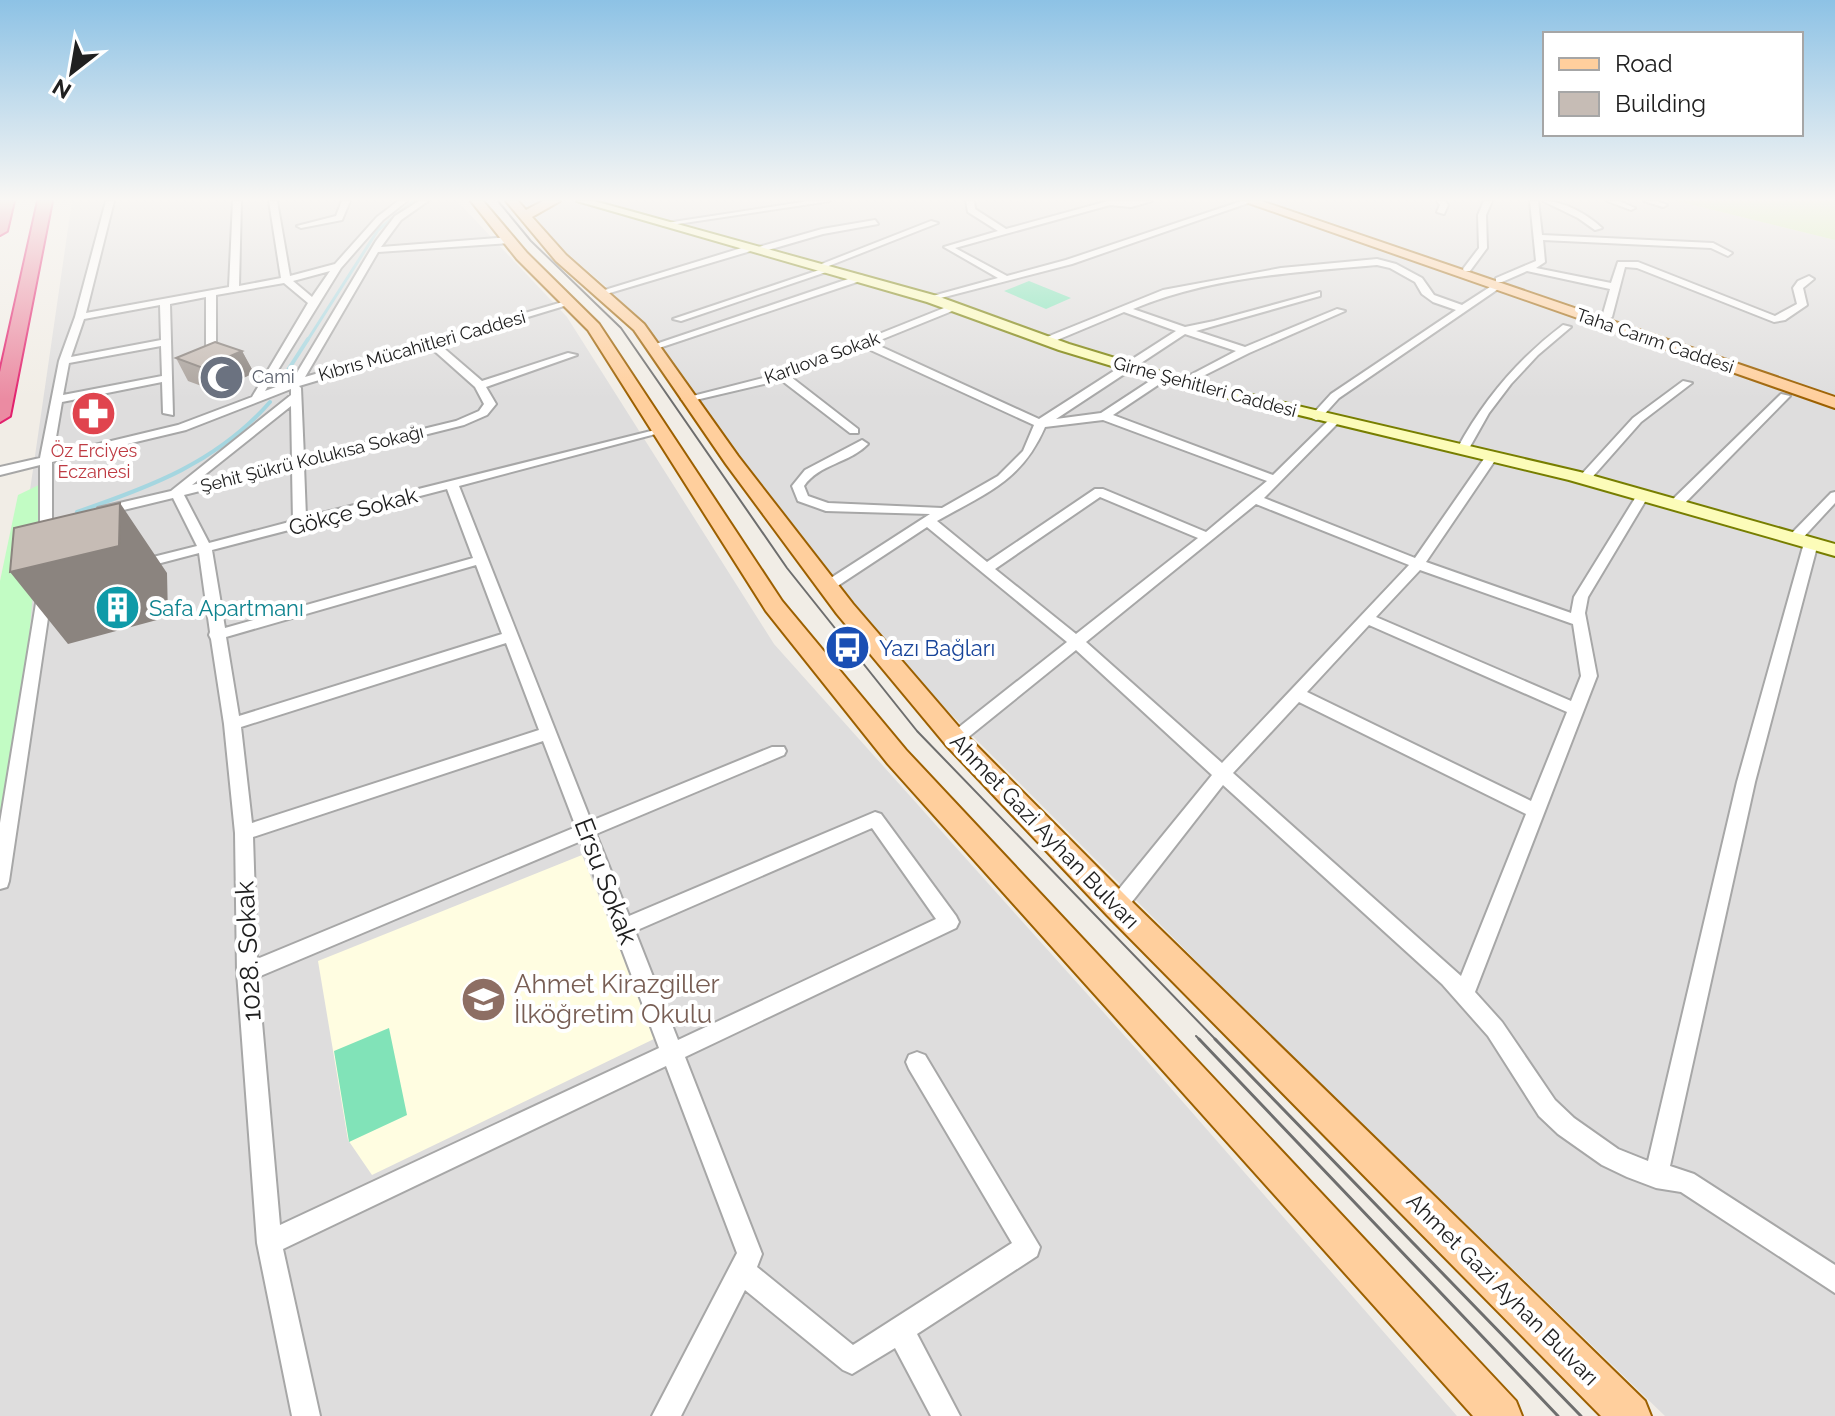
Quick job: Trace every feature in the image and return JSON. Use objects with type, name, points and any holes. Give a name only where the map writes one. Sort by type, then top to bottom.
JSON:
[{"type":"highway","points":[[0,416],[31,267]]},
{"type":"main road","points":[[535,267],[594,327],[774,606],[888,746],[1501,1416]]},
{"type":"main road","name":"Ahmet Gazi Ayhan Bulvarı","points":[[572,267],[639,327],[687,399],[828,586],[955,739],[1117,906],[1630,1416]]},
{"type":"main road","name":"Taha Carım Caddesi","points":[[1447,267],[1835,403]]},
{"type":"main road","name":"Taha Carım Caddesi","points":[[1461,267],[1498,284],[1607,317],[1835,394]]},
{"type":"street","points":[[45,557],[46,459],[64,361],[93,267]]},
{"type":"street","points":[[234,290],[235,267]]},
{"type":"street","points":[[284,267],[286,280],[314,303]]},
{"type":"street","points":[[80,317],[211,295],[333,267]]},
{"type":"street","points":[[257,396],[340,267]]},
{"type":"street","points":[[176,492],[296,389],[365,267]]},
{"type":"street","points":[[600,293],[691,267]]},
{"type":"street","name":"Girne Şehitleri Caddesi","points":[[820,267],[932,299],[1046,341],[1183,383],[1584,479],[1835,550]]},
{"type":"street","points":[[984,267],[1006,279]]},
{"type":"street","points":[[932,299],[1050,267]]},
{"type":"street","points":[[1046,341],[1172,290],[1281,271],[1344,267]]},
{"type":"street","points":[[1396,267],[1421,282],[1421,289],[1429,298],[1464,309]]},
{"type":"street","points":[[1316,417],[1335,396],[1498,284],[1533,267]]},
{"type":"street","points":[[1607,317],[1620,267]]},
{"type":"street","points":[[1640,267],[1736,302],[1763,317],[1778,319],[1802,305],[1798,288],[1809,279]]},
{"type":"street","points":[[678,319],[823,268]]},
{"type":"street","points":[[1530,269],[1615,287]]},
{"type":"street","points":[[652,347],[860,278]]},
{"type":"street","points":[[828,586],[928,521],[990,487],[1012,470],[1033,443],[1040,424],[1184,330],[1216,324],[1317,294]]},
{"type":"street","points":[[211,295],[211,358]]},
{"type":"street","points":[[165,303],[169,413]]},
{"type":"street","name":"Kıbrıs Mücahitleri Caddesi","points":[[0,471],[182,428],[257,396],[296,389],[431,343],[569,303]]},
{"type":"street","name":"Karlıova Sokak","points":[[687,399],[783,376],[954,307]]},
{"type":"street","points":[[1127,310],[1245,351]]},
{"type":"street","points":[[1183,383],[1245,351],[1340,311]]},
{"type":"street","points":[[1463,449],[1502,385],[1533,353],[1566,327]]},
{"type":"street","points":[[64,361],[167,342]]},
{"type":"street","points":[[431,343],[480,385],[572,355]]},
{"type":"street","points":[[864,343],[1040,424],[1104,416],[1163,377]]},
{"type":"street","points":[[783,376],[854,431]]},
{"type":"street","points":[[57,400],[168,378]]},
{"type":"street","points":[[1584,479],[1637,420],[1687,383]]},
{"type":"street","name":"Şehit Şükrü Kolukısa Sokağı","points":[[89,515],[468,420],[483,413],[490,404],[480,385]]},
{"type":"street","points":[[296,389],[300,525]]},
{"type":"street","points":[[1676,504],[1785,396]]},
{"type":"street","points":[[1104,416],[1276,480]]},
{"type":"street","points":[[955,739],[1255,499],[1334,421]]},
{"type":"street","name":"Gökçe Sokak","points":[[118,570],[659,430]]},
{"type":"street","points":[[862,444],[848,456],[807,474],[798,486],[802,498],[826,507],[947,511]]},
{"type":"street","points":[[1117,906],[1223,773],[1418,564],[1492,456]]},
{"type":"street","name":"Ersu Sokak","points":[[452,485],[672,1053],[746,1262]]},
{"type":"street","name":"1028. Sokak","points":[[176,492],[205,548],[232,724],[244,833],[247,972],[269,1243],[306,1416]]},
{"type":"street","points":[[986,569],[1099,492],[1207,537]]},
{"type":"street","points":[[1464,994],[1589,676],[1579,621],[1581,597],[1643,495]]},
{"type":"street","points":[[1656,1176],[1802,541],[1835,496]]},
{"type":"street","points":[[1255,499],[1418,564],[1579,621]]},
{"type":"street","points":[[928,521],[1075,641],[1425,955],[1464,994],[1514,1055],[1547,1108],[1566,1126],[1610,1157],[1656,1176],[1686,1182],[1835,1280]]},
{"type":"street","points":[[45,526],[60,522]]},
{"type":"street","points":[[216,635],[480,560]]},
{"type":"street","points":[[0,881],[45,572]]},
{"type":"street","points":[[45,588],[60,584]]},
{"type":"street","points":[[1367,619],[1576,709]]},
{"type":"street","points":[[232,724],[510,637]]},
{"type":"street","points":[[1297,694],[1536,811]]},
{"type":"street","points":[[244,833],[548,733]]},
{"type":"street","points":[[247,972],[778,751]]},
{"type":"street","points":[[269,1243],[949,922],[875,819],[623,927]]},
{"type":"street","points":[[666,1416],[746,1262],[852,1361],[1028,1247],[917,1062]]},
{"type":"street","points":[[900,1330],[946,1416]]},
{"type":"shaded area","points":[[62,267],[520,267],[567,317],[774,644],[1148,1062],[1457,1416],[0,1416],[0,697]]},
{"type":"shaded area","points":[[583,267],[1835,267],[1835,1416],[1665,1416],[1258,1023],[907,670],[739,455],[651,336],[612,292]]},
{"type":"shaded area","name":"Ahmet Kirazgiller İlköğretim Okulu","points":[[582,855],[656,1038],[372,1175],[348,1140],[318,961]]},
{"type":"green space","points":[[1029,281],[1071,298],[1046,309],[1004,291]]},
{"type":"green space","points":[[43,483],[24,693],[0,833],[0,581],[18,495]]},
{"type":"green space","points":[[389,1028],[407,1115],[349,1142],[334,1051]]},
{"type":"building","points":[[215,342],[242,351],[203,368],[176,358]]},
{"type":"building","points":[[120,503],[119,546],[10,572],[14,528]]},
{"type":"waterway","points":[[307,341],[354,267]]},
{"type":"waterway","points":[[279,384],[308,339]]},
{"type":"waterway","points":[[77,512],[131,493],[205,457],[250,423],[270,402]]},
{"type":"tram line","points":[[558,267],[621,328],[787,568],[917,731],[1217,1041]]},
{"type":"tram line","points":[[1196,1036],[1199,1039]]},
{"type":"tram line","points":[[1199,1039],[1558,1416]]},
{"type":"tram line","points":[[1215,1039],[1581,1416]]},
{"type":"place","name":"Cami","points":[[221,377]]},
{"type":"place","name":"Öz Erciyes Eczanesi","points":[[94,413]]},
{"type":"place","name":"Safa Apartmanı","points":[[118,608]]},
{"type":"place","name":"Yazı Bağları","points":[[848,648]]},
{"type":"place","name":"Ahmet Kirazgiller İlköğretim Okulu","points":[[483,999]]}]
